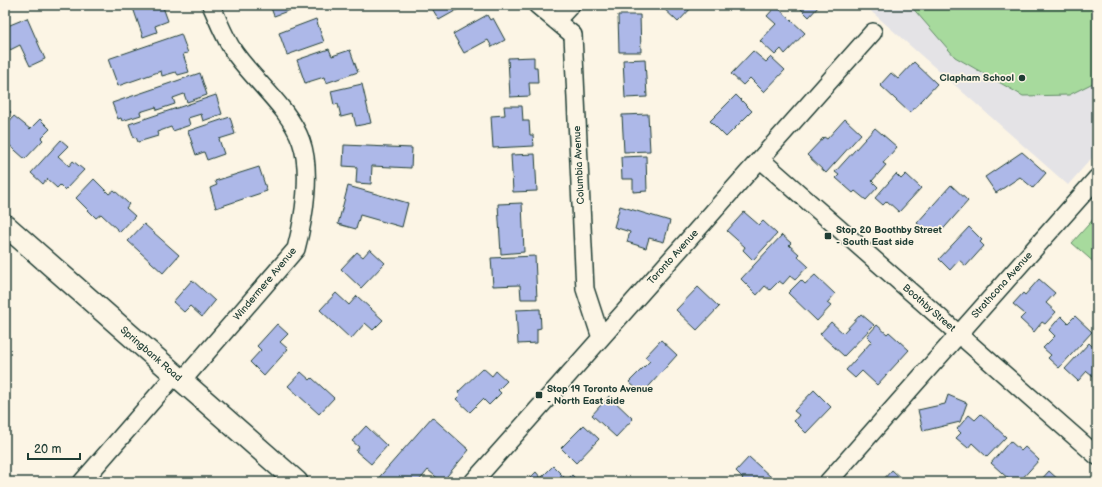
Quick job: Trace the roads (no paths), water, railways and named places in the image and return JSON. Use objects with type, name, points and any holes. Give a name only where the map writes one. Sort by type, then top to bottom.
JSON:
[{"type":"main road","name":"Springbank Road","points":[[5,225],[297,482]]},
{"type":"street","name":"Windermere Avenue","points":[[82,482],[296,249],[302,227],[306,160],[301,140],[287,116],[236,55],[211,5]]},
{"type":"street","name":"Columbia Avenue","points":[[537,5],[573,36],[584,289],[601,338]]},
{"type":"street","points":[[556,21],[571,5]]},
{"type":"street","name":"Toronto Avenue","points":[[472,482],[873,32]]},
{"type":"street","name":"Boothby Street","points":[[760,160],[1097,456]]},
{"type":"street","name":"Strathcona Avenue","points":[[828,482],[1097,178]]},
{"type":"place","name":"Clapham School","points":[[1022,78]]},
{"type":"place","name":"Stop 20 Boothby Street - South East side","points":[[828,236]]},
{"type":"place","name":"Stop 19 Toronto Avenue - North East side","points":[[539,395]]}]
